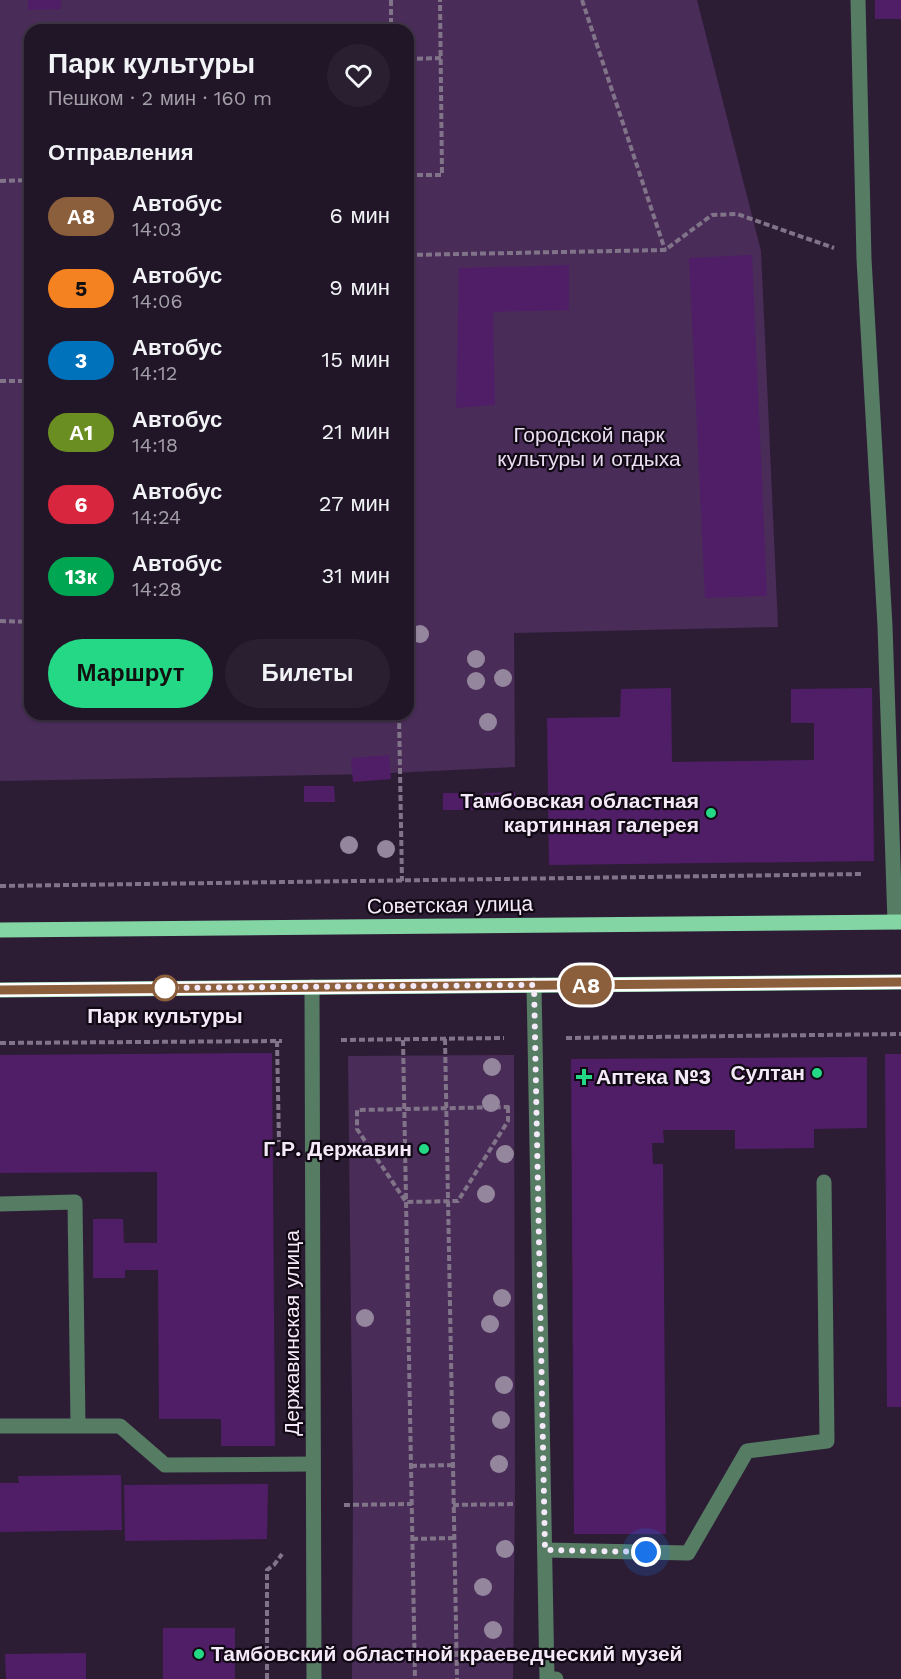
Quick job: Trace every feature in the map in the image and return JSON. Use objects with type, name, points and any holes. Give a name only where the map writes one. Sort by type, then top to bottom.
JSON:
[{"type":"main road","name":"Советская улица","points":[[0,930],[898,922]]},
{"type":"main road","points":[[0,990],[901,982]]},
{"type":"street","points":[[858,0],[864,259],[885,626],[893,873],[898,922]]},
{"type":"street","points":[[534,985],[547,1679],[556,1679]]},
{"type":"street","name":"Державинская улица","points":[[312,987],[314,1679]]},
{"type":"street","points":[[545,1550],[688,1553],[747,1451],[827,1441],[824,1182]]},
{"type":"street","points":[[0,1204],[75,1202],[78,1425]]},
{"type":"street","points":[[0,1426],[120,1426],[165,1465],[313,1464]]},
{"type":"path","points":[[391,0],[391,24]]},
{"type":"path","points":[[414,175],[442,175],[440,0]]},
{"type":"path","points":[[582,0],[665,250]]},
{"type":"path","points":[[414,59],[441,58]]},
{"type":"path","points":[[0,180],[24,180]]},
{"type":"path","points":[[414,255],[665,250],[712,215],[737,214],[864,259]]},
{"type":"path","points":[[0,381],[24,381]]},
{"type":"path","points":[[0,621],[24,622]]},
{"type":"path","points":[[399,720],[402,881]]},
{"type":"path","points":[[0,886],[893,873]]},
{"type":"path","points":[[0,1043],[901,1034]]},
{"type":"path","points":[[445,1039],[457,1679]]},
{"type":"path","points":[[403,1040],[415,1679]]},
{"type":"path","points":[[508,1107],[508,1121],[458,1201],[406,1202],[357,1129],[357,1110],[508,1107]]},
{"type":"path","points":[[411,1466],[453,1465]]},
{"type":"path","points":[[314,1505],[412,1504]]},
{"type":"path","points":[[453,1505],[544,1504]]},
{"type":"path","points":[[412,1539],[454,1538]]},
{"type":"path","points":[[267,1679],[267,1570],[274,1565],[283,1551]]},
{"type":"green space","name":"Городской парк культуры и отдыха","points":[[0,0],[697,0],[761,251],[778,627],[514,633],[515,767],[371,774],[0,781]]},
{"type":"green space","points":[[514,1055],[513,1679],[352,1679],[353,1491],[348,1056]]},
{"type":"building","points":[[28,0],[61,0],[61,9],[28,10]]},
{"type":"building","points":[[875,0],[901,0],[901,19],[875,19]]},
{"type":"building","points":[[752,255],[767,596],[705,598],[689,258]]},
{"type":"building","points":[[569,265],[569,310],[493,312],[495,405],[456,408],[459,268]]},
{"type":"building","name":"Тамбовская областная картинная галерея","points":[[671,688],[672,762],[814,760],[814,723],[791,723],[791,689],[872,688],[874,861],[549,865],[547,718],[620,717],[621,689]]},
{"type":"building","points":[[389,755],[391,779],[353,782],[351,758]]},
{"type":"building","points":[[304,786],[334,786],[335,802],[304,802]]},
{"type":"building","points":[[515,792],[515,809],[485,810],[484,793]]},
{"type":"building","points":[[443,793],[473,793],[474,810],[443,810]]},
{"type":"building","points":[[272,1053],[275,1446],[221,1446],[221,1419],[159,1419],[158,1270],[125,1270],[125,1278],[93,1278],[93,1219],[123,1219],[124,1243],[157,1243],[157,1172],[0,1173],[0,1055]]},
{"type":"building","points":[[885,1054],[901,1054],[901,1407],[887,1407]]},
{"type":"building","points":[[867,1057],[867,1128],[814,1129],[814,1148],[735,1149],[735,1130],[663,1130],[664,1143],[652,1143],[653,1164],[663,1164],[666,1534],[574,1534],[571,1059]]},
{"type":"building","points":[[121,1475],[122,1530],[0,1532],[0,1483],[19,1483],[18,1476]]},
{"type":"building","points":[[268,1484],[267,1539],[125,1541],[124,1485]]},
{"type":"building","name":"Тамбовский областной краеведческий музей","points":[[163,1628],[235,1628],[235,1679],[163,1679]]},
{"type":"building","points":[[86,1653],[86,1679],[6,1679],[5,1654]]},
{"type":"bus line","name":"А8","points":[[0,990],[901,982]]},
{"type":"place","name":"Тамбовская областная картинная галерея","points":[[711,813]]},
{"type":"place","name":"Парк культуры","points":[[165,988]]},
{"type":"place","name":"Султан","points":[[817,1073]]},
{"type":"place","name":"Аптека №3","points":[[584,1077]]},
{"type":"place","name":"Г.Р. Державин","points":[[424,1149]]},
{"type":"place","name":"Тамбовский областной краеведческий музей","points":[[199,1654]]},
{"type":"route","points":[[165,988],[534,985],[545,1550],[646,1552]]}]
